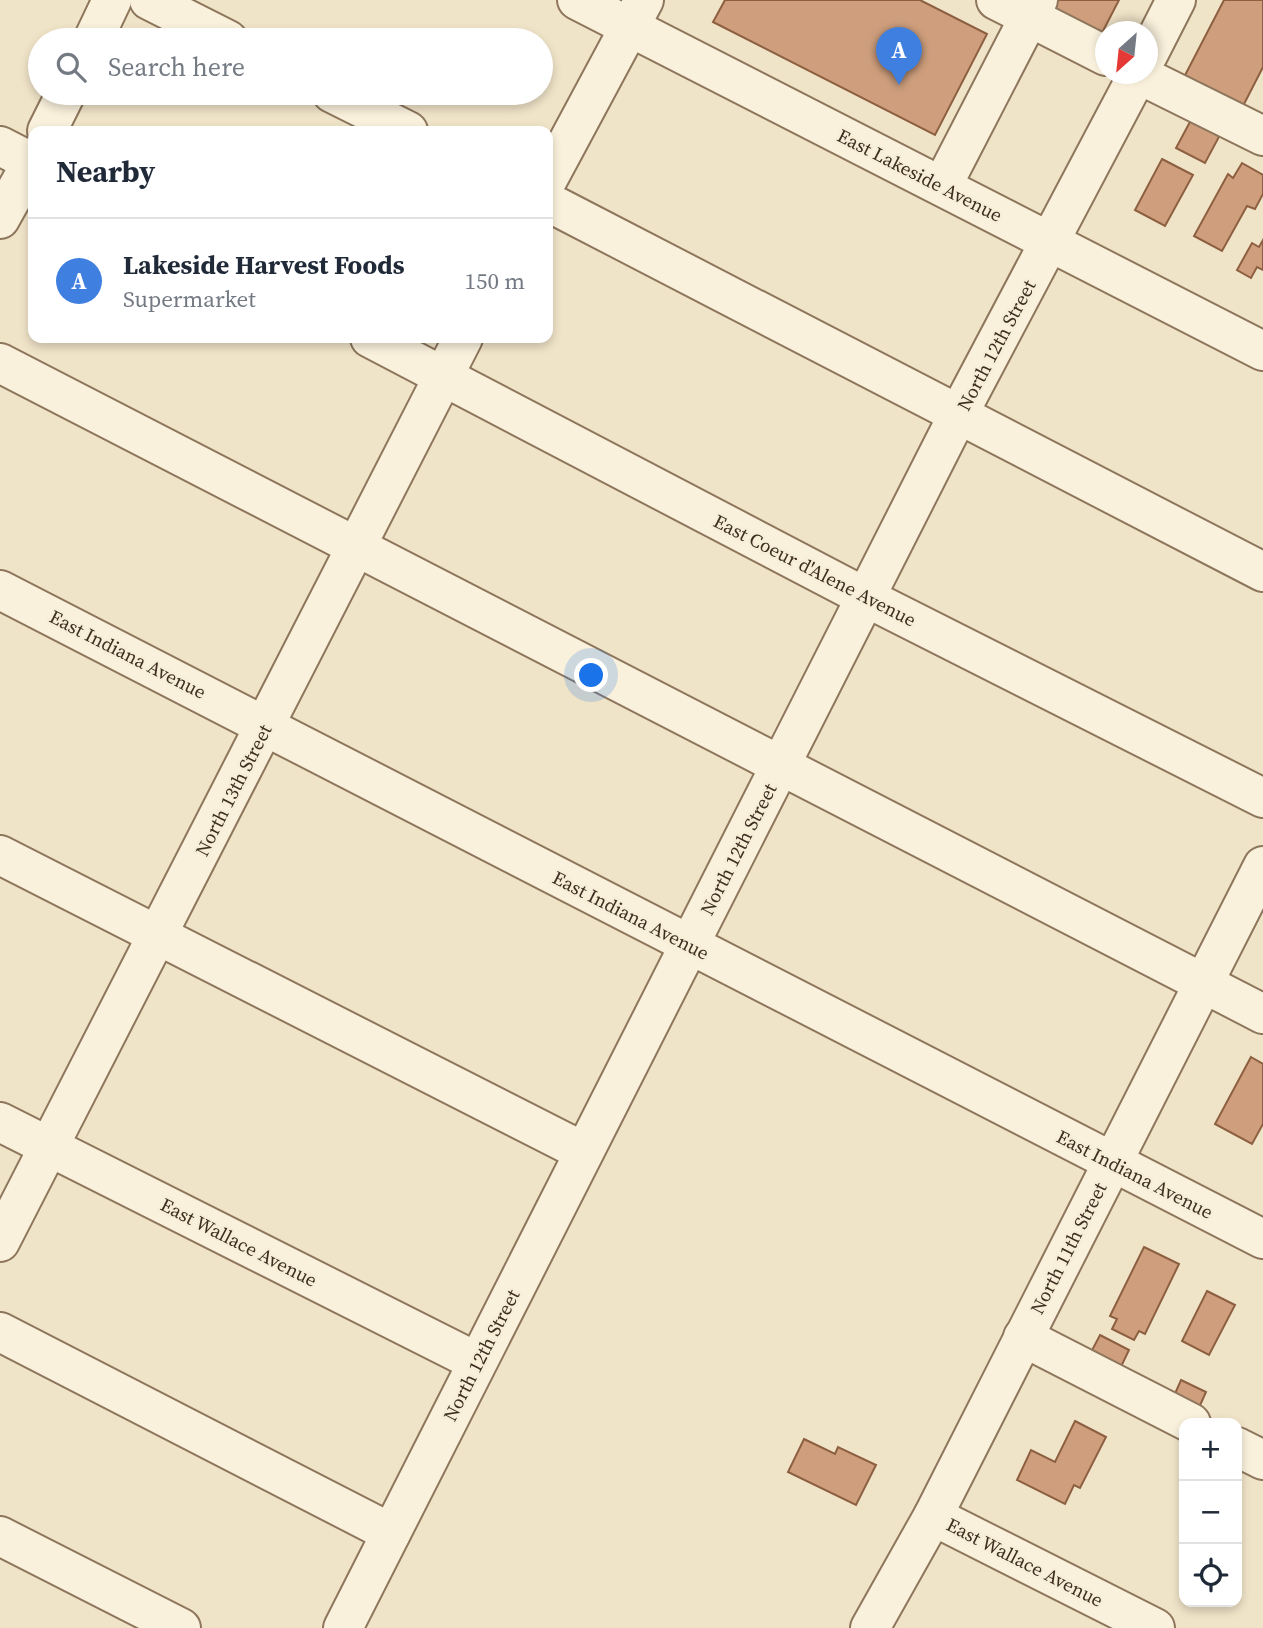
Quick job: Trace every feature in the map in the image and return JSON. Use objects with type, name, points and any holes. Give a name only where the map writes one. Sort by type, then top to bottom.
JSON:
[{"type":"street","points":[[99,28],[113,0]]},
{"type":"street","points":[[149,0],[204,28]]},
{"type":"street","name":"East Lakeside Avenue","points":[[577,0],[637,14],[942,186],[1263,351]]},
{"type":"street","points":[[996,0],[1034,9],[1095,50]]},
{"type":"street","points":[[1158,34],[1176,0]]},
{"type":"street","points":[[942,186],[1034,9]]},
{"type":"street","points":[[553,170],[637,14]]},
{"type":"street","name":"North 12th Street","points":[[343,1628],[958,415],[1133,84]]},
{"type":"street","points":[[1158,84],[1263,136]]},
{"type":"street","points":[[45,126],[58,105]]},
{"type":"street","points":[[356,105],[398,126]]},
{"type":"street","points":[[0,219],[28,154]]},
{"type":"street","points":[[553,205],[1263,572]]},
{"type":"street","name":"East Coeur d'Alene Avenue","points":[[380,343],[865,597],[1263,798]]},
{"type":"street","name":"North 13th Street","points":[[0,1242],[460,343]]},
{"type":"street","points":[[0,363],[781,763],[1263,1014]]},
{"type":"street","name":"East Indiana Avenue","points":[[0,590],[1263,1239]]},
{"type":"street","points":[[0,855],[584,1153]]},
{"type":"street","name":"North 11th Street","points":[[870,1628],[933,1516],[1263,866]]},
{"type":"street","name":"East Wallace Avenue","points":[[0,1122],[477,1362]]},
{"type":"street","points":[[0,1332],[391,1533]]},
{"type":"street","points":[[1023,1336],[1181,1418]]},
{"type":"street","points":[[1242,1450],[1263,1460]]},
{"type":"street","name":"East Wallace Avenue","points":[[933,1516],[1155,1628]]},
{"type":"street","points":[[0,1536],[181,1628]]},
{"type":"building","points":[[725,0],[920,0],[987,34],[935,135],[713,22]]},
{"type":"building","points":[[1057,0],[1119,0],[1108,21],[1095,21],[1095,34],[1051,11]]},
{"type":"building","points":[[1224,0],[1263,0],[1263,67],[1241,110],[1182,81]]},
{"type":"building","points":[[1192,118],[1221,133],[1205,163],[1176,148]]},
{"type":"building","points":[[1162,159],[1193,175],[1165,226],[1135,210]]},
{"type":"building","points":[[1242,163],[1263,175],[1263,194],[1255,209],[1247,206],[1222,251],[1194,236],[1228,174],[1233,178]]},
{"type":"building","points":[[1263,240],[1263,270],[1257,267],[1251,278],[1237,270],[1252,243],[1259,247]]},
{"type":"building","points":[[1251,1057],[1263,1064],[1263,1124],[1252,1144],[1215,1124]]},
{"type":"building","points":[[1144,1247],[1179,1264],[1145,1334],[1139,1331],[1134,1340],[1112,1329],[1117,1319],[1110,1316]]},
{"type":"building","points":[[1207,1291],[1235,1305],[1209,1355],[1182,1341]]},
{"type":"building","points":[[1100,1335],[1129,1350],[1119,1371],[1089,1356]]},
{"type":"building","points":[[1181,1380],[1206,1392],[1198,1410],[1173,1398]]},
{"type":"building","points":[[1075,1421],[1106,1437],[1080,1488],[1074,1485],[1065,1504],[1017,1480],[1031,1450],[1055,1462]]},
{"type":"building","points":[[804,1439],[835,1454],[838,1447],[876,1465],[856,1505],[788,1472]]},
{"type":"place","name":"Lakeside Harvest Foods","points":[[899,85]]}]
